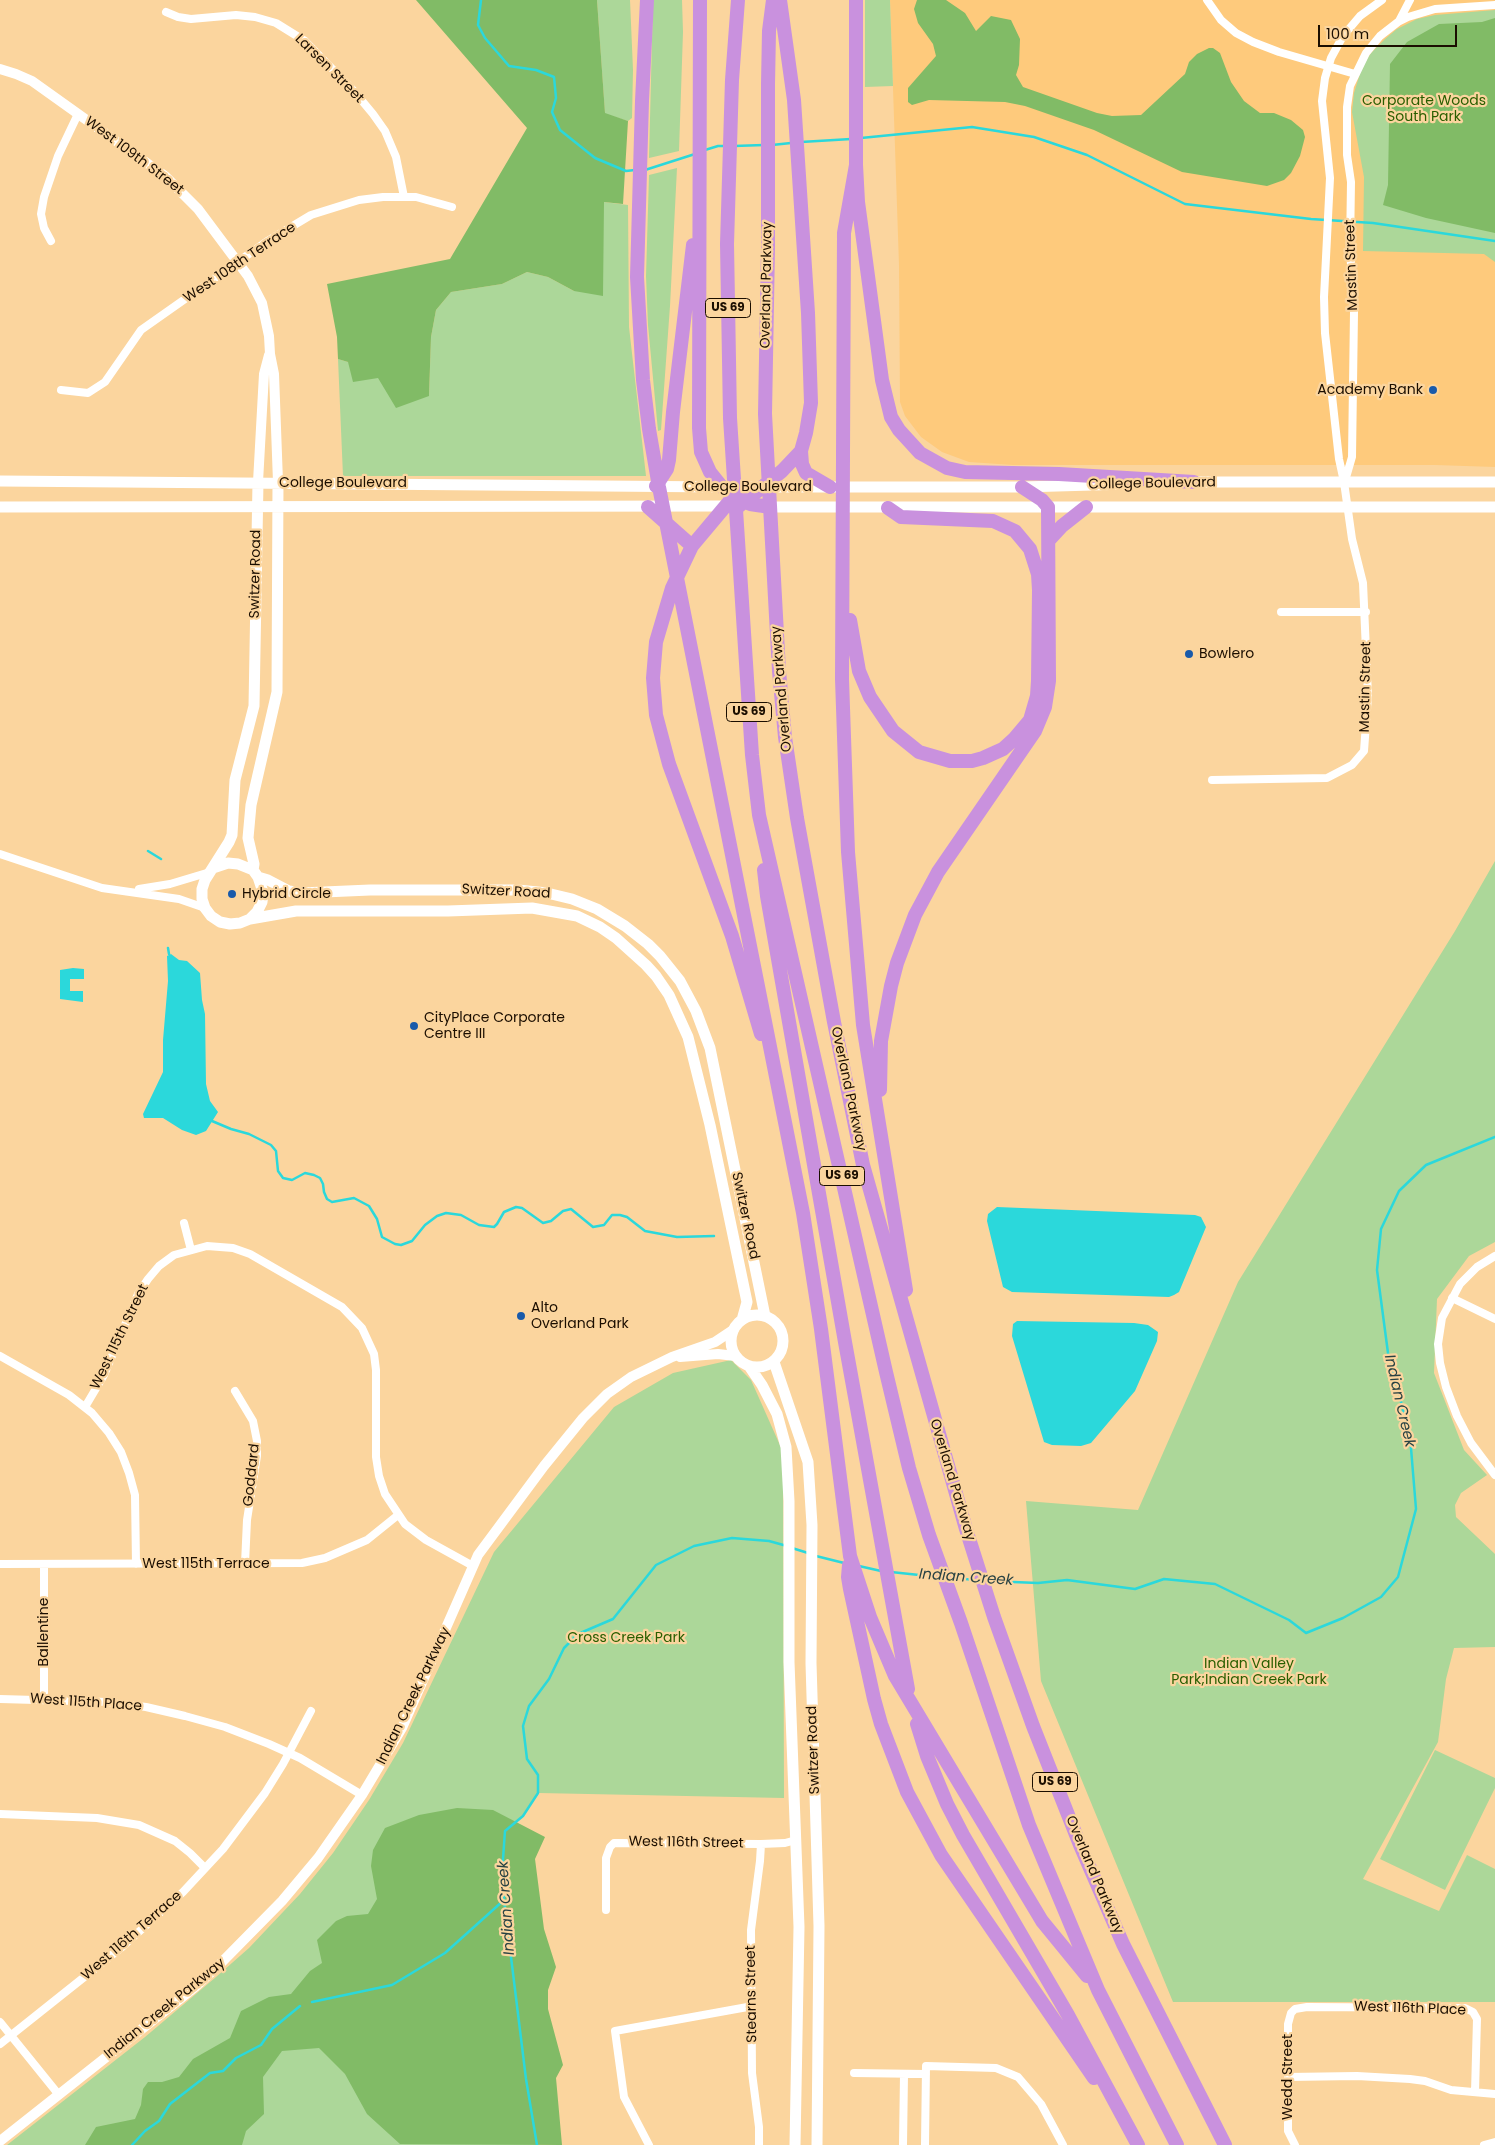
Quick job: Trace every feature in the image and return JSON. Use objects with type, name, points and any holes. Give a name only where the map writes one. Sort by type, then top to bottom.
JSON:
[{"type":"highway","points":[[638,0],[644,48]]},
{"type":"highway","points":[[647,0],[638,220],[639,320],[649,429],[772,1050],[811,1262],[850,1556],[848,1577],[870,1617],[895,1676],[1042,1922],[1098,1990]]},
{"type":"highway","points":[[700,0],[700,441],[706,463],[734,497],[770,508]]},
{"type":"highway","name":"Overland Parkway","points":[[738,0],[732,80],[728,197],[730,418],[744,608],[752,754],[759,815],[893,1401],[909,1468],[929,1535],[961,1623],[1029,1825],[1098,1990],[1177,2145]]},
{"type":"highway","name":"Overland Parkway","points":[[773,0],[769,31],[765,414],[785,737],[834,1022],[863,1165],[966,1530],[994,1617],[1033,1726],[1080,1845],[1123,1944],[1225,2145]]},
{"type":"highway","points":[[772,1050],[759,1031],[732,936],[668,764],[656,715],[653,678],[656,642],[664,607],[692,546],[734,497],[761,487],[782,471],[800,451],[806,434],[811,403],[812,374],[794,100],[780,0]]},
{"type":"highway","points":[[856,0],[856,165],[866,276],[886,402],[891,417],[899,430],[920,453],[947,468],[966,472],[1059,474],[1194,482]]},
{"type":"highway","points":[[856,165],[844,233],[842,679],[848,852],[863,1025],[916,1357]]},
{"type":"highway","points":[[656,486],[667,469],[669,460],[673,412],[699,207]]},
{"type":"highway","points":[[800,451],[806,473],[830,487]]},
{"type":"highway","points":[[879,1123],[881,1041],[891,986],[908,932],[938,872],[1035,731],[1045,707],[1049,681],[1048,507],[1042,500],[1022,487]]},
{"type":"highway","points":[[648,506],[692,546]]},
{"type":"highway","points":[[1049,540],[1062,526],[1086,506]]},
{"type":"highway","points":[[843,566],[851,632],[859,671],[876,708],[898,736],[920,752],[929,756],[962,762],[989,756],[1003,749],[1014,739],[1030,720],[1037,696],[1038,574],[1030,549],[1015,531],[993,520],[901,517],[888,508]]},
{"type":"highway","points":[[759,815],[766,896],[906,1683],[927,1756],[947,1804],[1072,2023],[1138,2145]]},
{"type":"highway","points":[[855,1588],[881,1724],[904,1784],[923,1824],[941,1856],[1129,2128]]},
{"type":"main road","name":"College Boulevard","points":[[0,481],[656,486],[734,497]]},
{"type":"main road","name":"Switzer Road","points":[[212,870],[214,864],[230,842],[232,835],[235,780],[254,698],[258,482]]},
{"type":"main road","name":"Switzer Road","points":[[278,482],[276,701],[251,805],[248,838],[255,873],[289,891],[301,893],[370,890],[533,891],[559,895],[584,903],[625,926],[660,956],[673,970],[688,995],[710,1048],[765,1316]]},
{"type":"main road","name":"College Boulevard","points":[[761,487],[1022,487],[1194,482],[1495,482]]},
{"type":"main road","name":"College Boulevard","points":[[0,507],[648,506],[734,497]]},
{"type":"main road","name":"College Boulevard","points":[[770,508],[1086,506],[1495,507]]},
{"type":"main road","points":[[254,698],[276,701]]},
{"type":"main road","points":[[228,863],[238,864],[255,873],[263,892],[262,902],[257,912],[250,919],[240,923],[225,923],[211,916],[205,908],[202,899],[202,889],[205,880],[212,870],[228,863]]},
{"type":"main road","points":[[370,890],[371,911]]},
{"type":"main road","name":"Switzer Road","points":[[250,919],[296,911],[448,911],[513,907],[547,910],[589,921],[616,938],[646,965],[669,995],[688,1037],[710,1125],[747,1302],[742,1320]]},
{"type":"main road","points":[[616,938],[625,926]]},
{"type":"main road","points":[[710,1125],[726,1122]]},
{"type":"main road","points":[[735,1356],[731,1348],[730,1339],[733,1330],[742,1320],[749,1316],[765,1316],[772,1320],[782,1332],[782,1348],[774,1362],[758,1368],[749,1366]]},
{"type":"main road","name":"Switzer Road","points":[[735,1356],[749,1366],[762,1384],[777,1414],[786,1447],[789,1515],[789,1662],[799,1927],[795,2145]]},
{"type":"main road","name":"Switzer Road","points":[[774,1362],[808,1462],[812,1525],[811,1663],[819,1926],[817,2145]]},
{"type":"street","points":[[1207,0],[1222,20],[1252,42],[1278,52],[1354,74],[1372,45],[1398,22],[1408,17],[1435,9],[1495,5]]},
{"type":"street","points":[[1329,67],[1336,47],[1351,25],[1382,0]]},
{"type":"street","points":[[1398,22],[1410,0]]},
{"type":"street","name":"Larsen Street","points":[[166,12],[178,17],[191,19],[236,15],[255,17],[276,23],[305,41],[353,90],[385,131],[396,157],[404,197]]},
{"type":"street","name":"Mastin Street","points":[[1212,780],[1327,778],[1352,765],[1364,751],[1368,696],[1366,612],[1363,583],[1352,539],[1339,459],[1325,333],[1330,163],[1322,101],[1329,67]]},
{"type":"street","name":"West 109th Street","points":[[0,69],[32,81],[165,176],[198,210],[253,285],[262,303],[274,374],[278,482]]},
{"type":"street","name":"Mastin Street","points":[[1344,482],[1352,457],[1354,312],[1350,249],[1351,182],[1347,155],[1347,107],[1348,95],[1354,74]]},
{"type":"street","name":"West 109th Street","points":[[51,241],[44,228],[41,214],[44,198],[58,156],[78,114]]},
{"type":"street","name":"West 108th Terrace","points":[[61,390],[88,393],[105,382],[141,330],[291,226],[311,216],[359,200],[383,197],[430,199],[452,207]]},
{"type":"street","name":"West 109th Street","points":[[258,482],[264,374],[270,354]]},
{"type":"street","points":[[261,422],[276,423]]},
{"type":"street","points":[[1281,612],[1366,612]]},
{"type":"street","points":[[0,854],[102,888],[186,900],[205,908]]},
{"type":"street","points":[[132,891],[170,884],[212,870]]},
{"type":"street","points":[[184,1223],[191,1250]]},
{"type":"street","name":"West 115th Street","points":[[0,1356],[69,1395],[85,1407],[104,1375],[138,1294],[159,1266],[174,1255],[207,1246],[222,1246],[250,1254],[342,1306],[362,1328],[374,1354],[376,1370],[376,1457],[385,1494],[405,1524],[426,1540],[473,1566]]},
{"type":"street","points":[[1495,1256],[1478,1267],[1460,1284],[1442,1318],[1438,1344],[1440,1362],[1452,1403],[1471,1442],[1495,1474]]},
{"type":"street","points":[[1452,1298],[1495,1319]]},
{"type":"street","name":"Indian Creek Parkway","points":[[0,2141],[195,1987],[254,1932],[318,1858],[362,1795],[402,1728],[473,1566],[495,1530],[583,1418],[619,1385],[672,1357],[715,1342],[733,1330]]},
{"type":"street","name":"Indian Creek Parkway","points":[[672,1357],[718,1354],[735,1356]]},
{"type":"street","name":"Goddard","points":[[235,1391],[251,1417],[257,1441],[257,1456],[247,1520],[245,1564]]},
{"type":"street","points":[[85,1407],[109,1433],[121,1452],[129,1474],[135,1495],[136,1564]]},
{"type":"street","name":"West 115th Terrace","points":[[0,1564],[302,1563],[325,1558],[367,1540],[398,1515]]},
{"type":"street","name":"Ballentine","points":[[44,1564],[44,1699]]},
{"type":"street","name":"West 115th Place","points":[[0,1699],[108,1702],[176,1714],[225,1727],[289,1753],[345,1783],[362,1795]]},
{"type":"street","name":"West 116th Terrace","points":[[0,2044],[164,1911],[205,1868],[238,1830],[265,1793],[311,1711]]},
{"type":"street","points":[[0,1814],[97,1818],[139,1825],[175,1841],[205,1868]]},
{"type":"street","name":"West 116th Street","points":[[606,1910],[606,1858],[610,1847],[614,1843],[761,1844],[786,1843],[796,1840]]},
{"type":"street","name":"Stearns Street","points":[[759,2145],[759,2127],[753,2085],[751,1930],[761,1844]]},
{"type":"street","points":[[650,2145],[624,2097],[615,2031],[753,2006]]},
{"type":"street","name":"West 116th Place","points":[[1295,2009],[1307,2006],[1465,2008],[1473,2012],[1477,2019],[1475,2092]]},
{"type":"street","name":"Wedd Street","points":[[1295,2009],[1291,2013],[1288,2024],[1288,2131],[1295,2145]]},
{"type":"street","points":[[0,2022],[59,2095]]},
{"type":"street","points":[[854,2073],[904,2074],[926,2070],[996,2068],[1018,2077],[1041,2104],[1062,2145]]},
{"type":"street","points":[[925,2145],[926,2070]]},
{"type":"street","points":[[902,2145],[904,2074]]},
{"type":"street","points":[[1288,2077],[1357,2076],[1410,2078],[1451,2090],[1495,2094]]},
{"type":"street","points":[[1484,2145],[1495,2142]]},
{"type":"shaded area","points":[[890,0],[1495,0],[1495,467],[1435,465],[1013,465],[969,462],[942,452],[921,437],[905,416],[900,402],[899,265]]},
{"type":"green space","points":[[416,0],[597,0],[605,113],[628,121],[623,204],[604,202],[603,296],[574,291],[548,277],[527,272],[502,284],[451,292],[436,310],[431,337],[429,396],[396,408],[378,378],[353,382],[348,362],[338,359],[337,337],[327,284],[450,259],[527,128]]},
{"type":"green space","points":[[597,0],[630,0],[633,70],[632,118],[628,121],[605,114]]},
{"type":"green space","points":[[653,0],[682,0],[683,32],[679,151],[649,158]]},
{"type":"green space","points":[[865,0],[890,0],[893,86],[865,87]]},
{"type":"green space","points":[[917,0],[946,0],[965,13],[976,31],[991,16],[1011,20],[1020,39],[1019,65],[1016,75],[1023,87],[1097,113],[1112,116],[1141,115],[1185,74],[1189,62],[1197,54],[1213,48],[1220,53],[1231,82],[1244,101],[1260,113],[1274,113],[1291,120],[1303,130],[1305,137],[1300,156],[1291,173],[1284,180],[1267,186],[1182,172],[1094,130],[1025,106],[1005,102],[929,100],[912,105],[908,102],[908,88],[936,56],[933,44],[918,23],[914,9]]},
{"type":"green space","name":"Corporate Woods South Park","points":[[1495,10],[1495,262],[1484,254],[1363,251],[1364,177],[1352,112],[1354,93],[1362,67],[1371,53],[1385,39],[1397,29],[1417,19],[1435,15]]},
{"type":"green space","name":"Corporate Woods South Park","points":[[1495,18],[1495,233],[1426,218],[1383,205],[1388,185],[1390,64],[1407,42],[1439,24],[1482,22]]},
{"type":"green space","points":[[677,168],[670,306],[661,430],[658,431],[648,325],[646,276],[649,175]]},
{"type":"green space","points":[[604,202],[628,205],[629,327],[646,476],[343,476],[338,359],[378,377],[429,396],[431,337],[436,310],[451,292],[502,284],[527,272],[548,277],[574,291]]},
{"type":"green space","name":"Indian Valley Park;Indian Creek Park","points":[[1495,861],[1495,1242],[1469,1256],[1437,1299],[1434,1373],[1464,1450],[1487,1475],[1461,1493],[1455,1505],[1456,1517],[1495,1554],[1495,1647],[1454,1648],[1446,1679],[1438,1742],[1363,1879],[1439,1911],[1467,1855],[1495,1869],[1495,2002],[1173,2002],[1041,1681],[1026,1501],[1138,1510],[1238,1282],[1455,931]]},
{"type":"green space","name":"Cross Creek Park","points":[[731,1360],[751,1380],[783,1452],[784,1798],[539,1793],[523,1816],[506,1831],[537,2145],[7,2145],[145,2037],[216,1977],[249,1948],[300,1894],[333,1853],[369,1800],[403,1743],[494,1552],[614,1407],[673,1373]]},
{"type":"green space","points":[[1435,1750],[1495,1778],[1495,1788],[1445,1890],[1380,1859]]},
{"type":"green space","points":[[457,1808],[493,1810],[545,1837],[535,1859],[544,1929],[556,1967],[548,1990],[548,2009],[563,2065],[556,2078],[562,2145],[400,2144],[367,2114],[345,2074],[319,2048],[282,2051],[263,2077],[264,2114],[246,2131],[242,2145],[85,2145],[96,2127],[135,2119],[141,2105],[143,2089],[148,2082],[162,2082],[179,2077],[193,2059],[230,2038],[241,2011],[269,1997],[291,1994],[310,1971],[322,1963],[317,1940],[336,1921],[347,1916],[368,1914],[377,1899],[371,1866],[373,1850],[385,1828],[419,1815]]},
{"type":"water","points":[[171,954],[179,960],[187,961],[200,973],[205,1014],[206,1084],[210,1101],[218,1112],[206,1131],[196,1135],[182,1130],[163,1118],[144,1118],[143,1114],[163,1072],[163,1040],[168,981],[167,956]]},
{"type":"water","points":[[84,969],[84,979],[70,979],[70,991],[83,991],[83,1002],[60,999],[60,970]]},
{"type":"water","points":[[997,1207],[1195,1215],[1201,1217],[1206,1227],[1179,1292],[1169,1297],[1012,1292],[1003,1287],[987,1221],[988,1214]]},
{"type":"water","points":[[1017,1321],[1134,1323],[1148,1325],[1158,1332],[1157,1341],[1135,1391],[1091,1443],[1081,1446],[1052,1445],[1044,1442],[1012,1336],[1013,1324]]},
{"type":"waterway","points":[[481,0],[478,25],[485,38],[509,66],[536,70],[554,77],[556,98],[552,112],[560,130],[595,158],[626,171],[635,170]]},
{"type":"waterway","points":[[861,138],[972,127],[1034,137],[1087,155],[1185,204],[1311,219],[1373,223],[1495,241]]},
{"type":"waterway","points":[[801,142],[851,139]]},
{"type":"waterway","points":[[772,145],[791,143]]},
{"type":"waterway","points":[[734,146],[764,145]]},
{"type":"waterway","points":[[705,150],[726,146]]},
{"type":"waterway","points":[[645,170],[695,154]]},
{"type":"waterway","points":[[148,851],[161,859]]},
{"type":"waterway","points":[[168,948],[169,954]]},
{"type":"waterway","points":[[212,1121],[249,1134],[271,1145],[276,1151],[278,1171],[283,1178],[292,1180],[305,1173],[314,1175],[320,1178],[327,1199],[332,1202],[354,1198],[369,1206],[377,1219],[382,1237],[395,1244],[401,1245],[412,1241],[425,1225],[437,1216],[446,1213],[461,1215],[479,1225],[494,1227],[504,1212],[516,1207],[522,1208],[543,1223],[551,1221],[563,1211],[571,1209],[593,1227],[604,1225],[612,1215],[620,1215],[627,1217],[645,1231],[677,1237],[714,1236]]},
{"type":"waterway","name":"Indian Creek","points":[[988,1581],[1038,1583],[1067,1580],[1135,1589],[1164,1579],[1215,1584],[1289,1620],[1306,1633],[1343,1618],[1381,1597],[1398,1577],[1416,1509],[1410,1436],[1388,1353],[1377,1270],[1381,1229],[1399,1191],[1426,1165],[1495,1137]]},
{"type":"waterway","name":"Indian Creek","points":[[537,2145],[526,2079],[504,1900],[503,1859],[505,1831],[523,1816],[538,1793],[538,1775],[527,1759],[523,1726],[529,1706],[549,1679],[564,1648],[578,1634],[613,1619],[656,1565],[694,1546],[732,1538],[769,1541],[787,1546]]},
{"type":"waterway","name":"Indian Creek","points":[[792,1548],[808,1553]]},
{"type":"waterway","name":"Indian Creek","points":[[816,1556],[844,1563]]},
{"type":"waterway","name":"Indian Creek","points":[[859,1566],[881,1571]]},
{"type":"waterway","name":"Indian Creek","points":[[891,1572],[938,1577]]},
{"type":"waterway","name":"Indian Creek","points":[[951,1578],[978,1580]]},
{"type":"waterway","points":[[312,2002],[392,1985],[445,1953],[504,1900]]},
{"type":"waterway","points":[[132,2145],[145,2131],[159,2121],[170,2104],[210,2073],[223,2071],[236,2058],[261,2045],[272,2029],[300,2006]]},
{"type":"place","name":"Academy Bank","points":[[1433,390]]},
{"type":"place","name":"Bowlero","points":[[1189,654]]},
{"type":"place","name":"Hybrid Circle","points":[[232,894]]},
{"type":"place","name":"CityPlace Corporate Centre III","points":[[414,1026]]},
{"type":"place","name":"Alto Overland Park","points":[[521,1316]]}]
